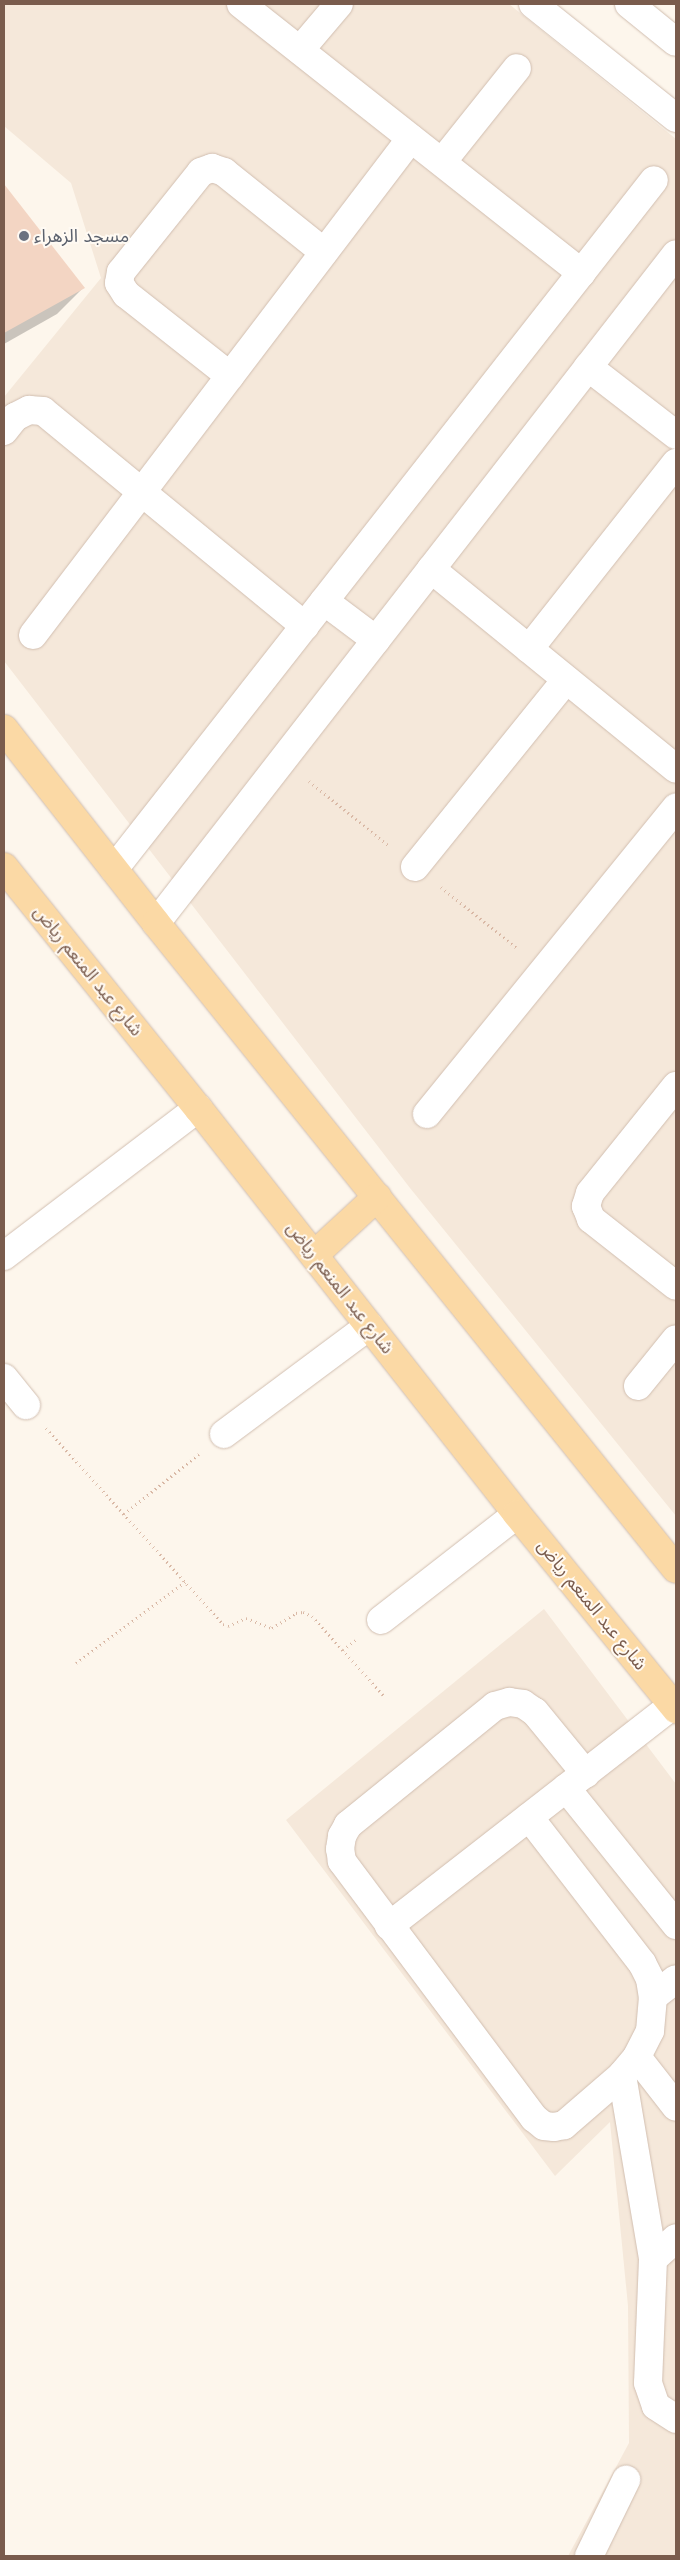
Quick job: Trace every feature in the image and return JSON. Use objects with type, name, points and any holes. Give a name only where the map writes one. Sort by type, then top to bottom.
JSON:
[{"type":"main road","points":[[4,729],[156,923],[676,1569]]},
{"type":"main road","name":"شارع عبد المنعم رياض","points":[[4,867],[314,1254],[517,1514],[675,1707]]},
{"type":"main road","points":[[314,1254],[377,1197]]},
{"type":"street","points":[[300,50],[339,4]]},
{"type":"street","points":[[533,4],[676,118]]},
{"type":"street","points":[[629,4],[676,42]]},
{"type":"street","points":[[254,7],[300,50],[582,273]]},
{"type":"street","points":[[442,162],[517,68]]},
{"type":"street","points":[[32,635],[411,138]]},
{"type":"street","points":[[230,376],[126,294],[120,283],[121,272],[201,172],[212,168],[224,172],[324,252]]},
{"type":"street","points":[[114,869],[654,180]]},
{"type":"street","points":[[156,923],[676,254]]},
{"type":"street","points":[[588,366],[676,434]]},
{"type":"street","points":[[4,431],[15,416],[29,410],[44,411],[305,626]]},
{"type":"street","points":[[529,649],[676,463]]},
{"type":"street","points":[[432,569],[676,769]]},
{"type":"street","points":[[324,601],[376,640]]},
{"type":"street","points":[[415,867],[566,680]]},
{"type":"street","points":[[427,1114],[676,808]]},
{"type":"street","points":[[676,1086],[590,1193],[586,1206],[591,1219],[676,1286]]},
{"type":"street","points":[[4,1256],[198,1108]]},
{"type":"street","points":[[224,1434],[369,1326]]},
{"type":"street","points":[[638,1386],[676,1339]]},
{"type":"street","points":[[4,1378],[26,1405]]},
{"type":"street","points":[[382,1620],[517,1514]]},
{"type":"street","points":[[529,1818],[642,1963],[650,1979],[653,1997],[650,2031],[629,2066],[564,2124],[554,2127],[538,2123],[342,1861],[342,1836],[348,1825],[495,1706],[508,1702],[523,1704],[535,1712],[576,1781],[676,1925]]},
{"type":"street","points":[[389,1926],[675,1707]]},
{"type":"street","points":[[653,1997],[676,1979]]},
{"type":"street","points":[[629,2066],[676,2107]]},
{"type":"street","points":[[629,2066],[653,2259],[648,2383],[656,2406],[676,2419]]},
{"type":"street","points":[[653,2259],[676,2238]]},
{"type":"street","points":[[589,2556],[626,2480]]},
{"type":"path","points":[[26,1405],[223,1624],[228,1626],[239,1619],[246,1618],[272,1628],[296,1613],[303,1612],[312,1616],[385,1697]]},
{"type":"path","points":[[124,1514],[224,1434]]},
{"type":"path","points":[[76,1663],[185,1582]]},
{"type":"shaded area","points":[[4,4],[509,4],[676,139],[676,1516],[410,1188],[4,661],[4,397],[101,278],[71,183],[4,126]]},
{"type":"shaded area","points":[[544,1609],[676,1784],[676,2556],[568,2556],[629,2443],[628,2306],[610,2122],[555,2176],[286,1820]]},
{"type":"building","name":"مسجد الزهراء","points":[[4,184],[85,288],[4,333]]},
{"type":"place","name":"مسجد الزهراء","points":[[24,236]]}]
